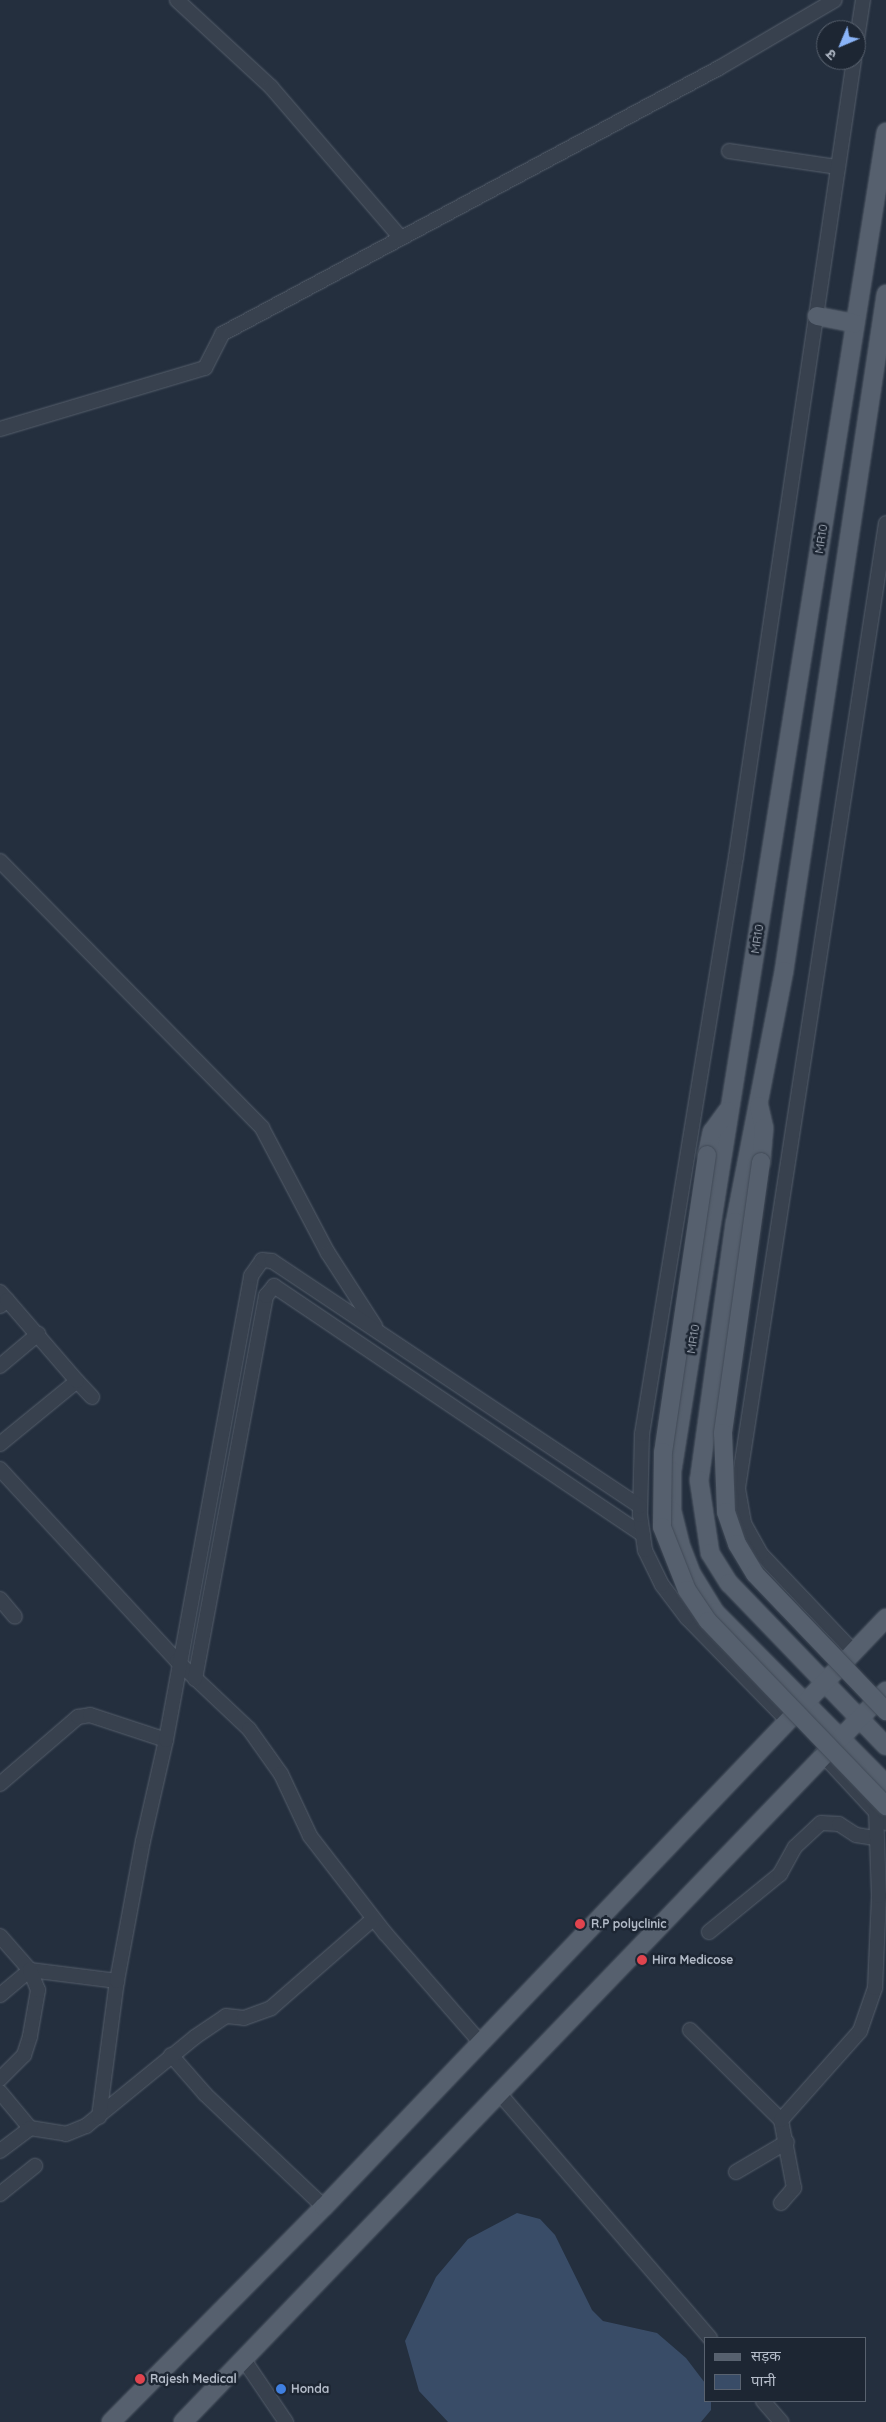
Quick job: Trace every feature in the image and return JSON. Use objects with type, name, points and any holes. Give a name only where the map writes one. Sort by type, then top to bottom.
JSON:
[{"type":"main road","name":"MR10","points":[[886,132],[672,1471],[672,1511],[690,1573],[715,1612],[804,1704],[886,1784]]},
{"type":"main road","name":"MR10","points":[[886,294],[784,971],[757,1098],[714,1356],[699,1480],[702,1522],[710,1553],[729,1583],[860,1716],[886,1746]]},
{"type":"main road","points":[[817,316],[854,323]]},
{"type":"main road","points":[[757,1098],[764,1128],[761,1162],[723,1433],[726,1512],[737,1544],[755,1574],[886,1711]]},
{"type":"main road","points":[[730,1108],[712,1132],[707,1155],[663,1452],[658,1500],[662,1527],[687,1590],[708,1621],[881,1809]]},
{"type":"main road","points":[[111,2422],[324,2207],[886,1618]]},
{"type":"main road","points":[[183,2422],[500,2094],[822,1754],[886,1691]]},
{"type":"street","points":[[177,0],[271,87],[400,237]]},
{"type":"street","points":[[0,429],[206,368],[222,334],[710,72],[835,0]]},
{"type":"street","points":[[860,20],[863,0]]},
{"type":"street","points":[[788,1721],[687,1618],[662,1585],[643,1536],[640,1506],[642,1434],[681,1212],[853,70]]},
{"type":"street","points":[[729,151],[838,167]]},
{"type":"street","points":[[854,1652],[761,1554],[744,1523],[738,1488],[886,524]]},
{"type":"street","points":[[0,862],[262,1128],[328,1253],[378,1332],[396,1368]]},
{"type":"street","points":[[100,2117],[117,1981],[166,1740],[177,1661],[251,1276],[262,1260],[272,1261],[640,1506]]},
{"type":"street","points":[[195,1679],[266,1296],[274,1286],[643,1536]]},
{"type":"street","points":[[2,1299],[38,1334],[92,1397]]},
{"type":"street","points":[[0,1366],[38,1334]]},
{"type":"street","points":[[0,1444],[77,1381]]},
{"type":"street","points":[[2,1477],[177,1661],[249,1729],[281,1774],[310,1836],[373,1919],[480,2042]]},
{"type":"street","points":[[0,1599],[14,1617]]},
{"type":"street","points":[[0,1784],[78,1717],[90,1715],[166,1740]]},
{"type":"street","points":[[822,1754],[881,1809],[886,1823]]},
{"type":"street","points":[[781,2120],[849,2045],[868,2012],[875,1988],[879,1896],[874,1838],[881,1809]]},
{"type":"street","points":[[709,1932],[780,1874],[796,1847],[821,1824],[838,1824],[856,1836],[874,1838]]},
{"type":"street","points":[[0,2092],[30,2128],[66,2134],[100,2117],[171,2055],[226,2016],[244,2018],[271,2008],[373,1919]]},
{"type":"street","points":[[0,1936],[30,1970],[38,1990],[30,2036],[24,2055],[0,2079]]},
{"type":"street","points":[[0,1995],[30,1970],[117,1981]]},
{"type":"street","points":[[690,2030],[781,2120],[794,2188],[781,2204]]},
{"type":"street","points":[[171,2055],[205,2094],[324,2207]]},
{"type":"street","points":[[500,2094],[709,2337]]},
{"type":"street","points":[[0,2150],[30,2128]]},
{"type":"street","points":[[736,2172],[786,2142]]},
{"type":"street","points":[[0,2194],[34,2166]]},
{"type":"street","points":[[244,2360],[286,2422]]},
{"type":"street","points":[[764,2402],[781,2422]]},
{"type":"water","points":[[517,2213],[540,2219],[555,2235],[592,2310],[603,2321],[657,2333],[686,2358],[704,2382],[704,2402],[711,2402],[711,2410],[701,2422],[448,2422],[419,2391],[405,2341],[436,2277],[468,2239]]},
{"type":"place","name":"R.P polyclinic","points":[[580,1924]]},
{"type":"place","name":"Hira Medicose","points":[[642,1960]]},
{"type":"place","name":"Rajesh Medical","points":[[140,2379]]},
{"type":"place","name":"Honda","points":[[281,2389]]}]
